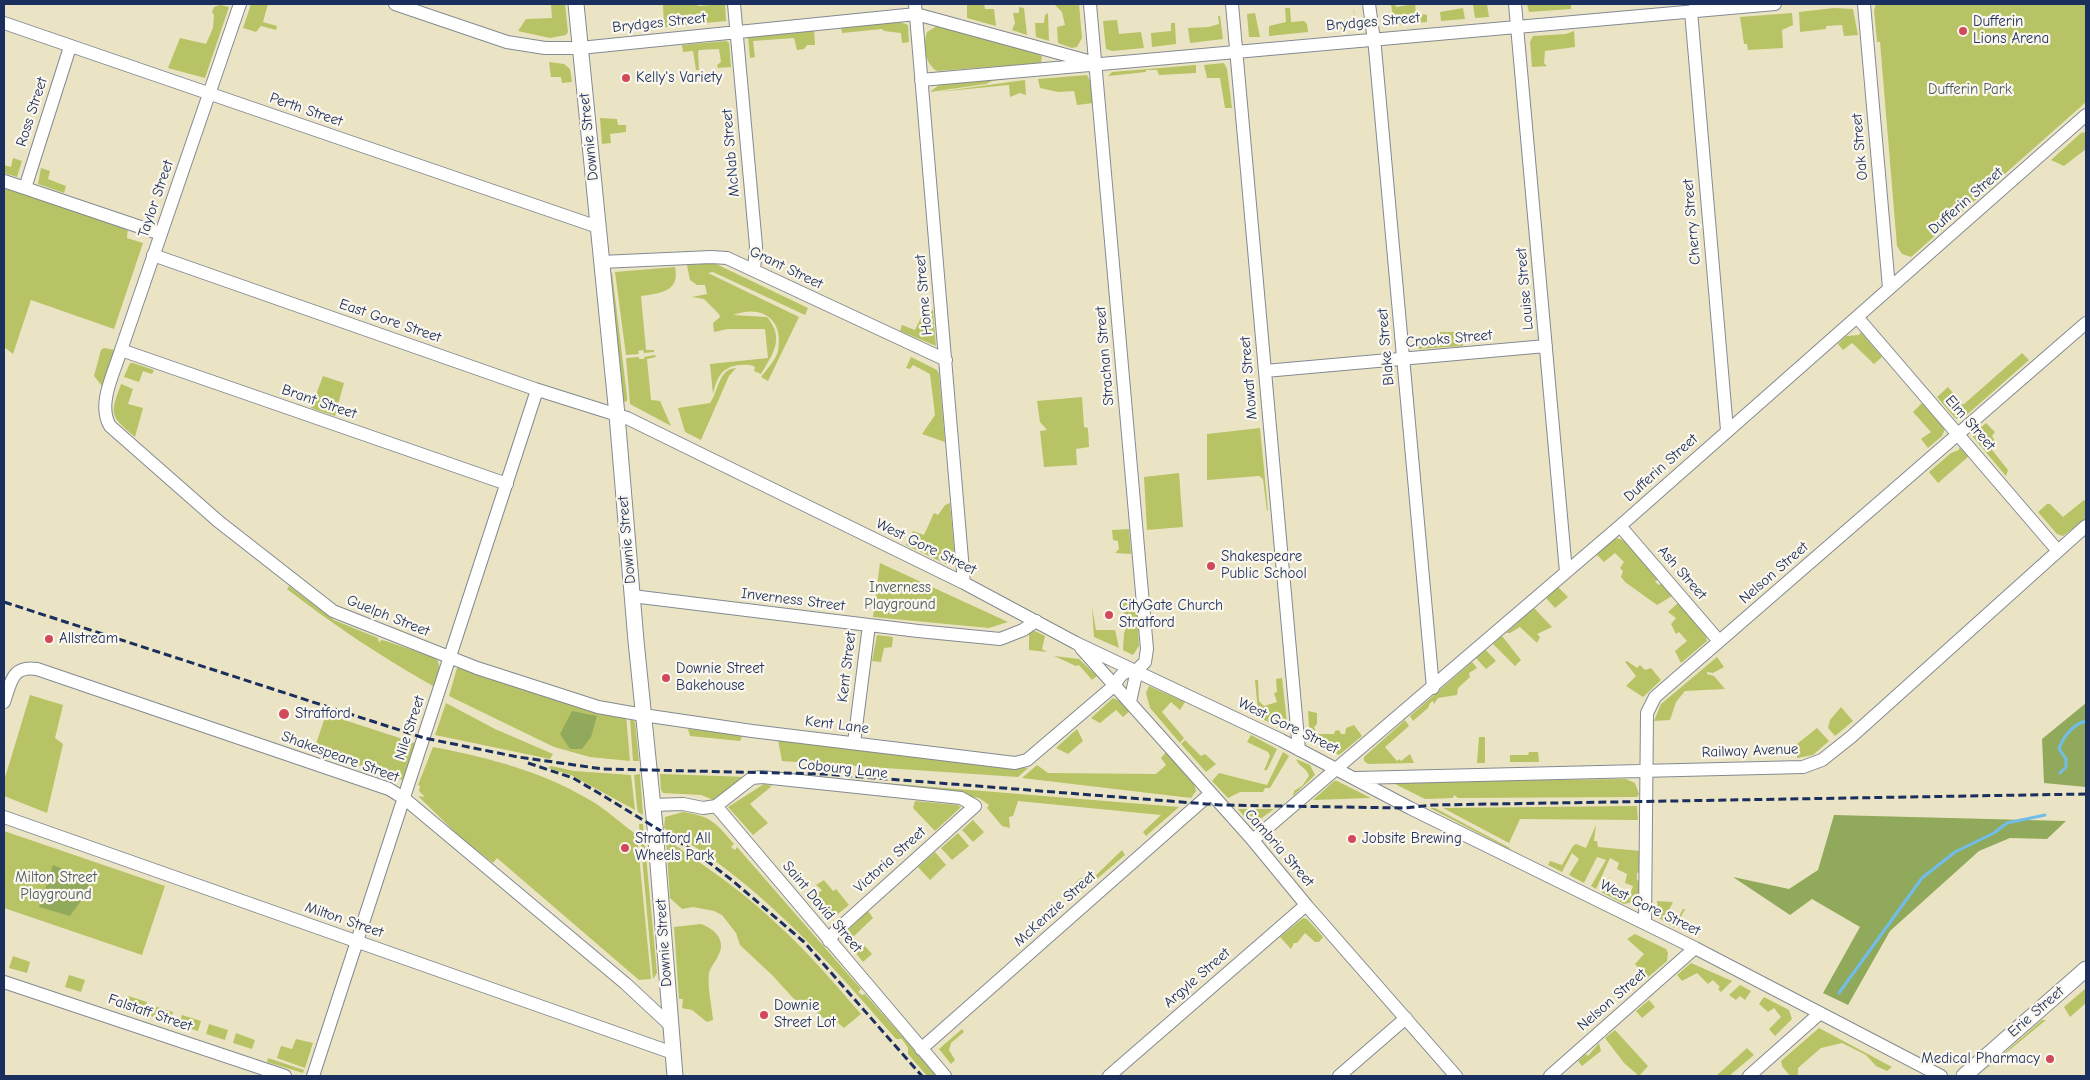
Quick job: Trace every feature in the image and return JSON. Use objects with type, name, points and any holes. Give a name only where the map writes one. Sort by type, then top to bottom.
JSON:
[{"type":"main road","name":"Downie Street","points":[[576,4],[617,415],[675,1076]]},
{"type":"main road","name":"Erie Street","points":[[1964,1076],[2086,968]]},
{"type":"street","name":"Taylor Street","points":[[104,405],[121,350],[240,4]]},
{"type":"street","name":"Brydges Street","points":[[395,4],[507,42],[545,48],[580,48],[916,9],[1095,63]]},
{"type":"street","name":"McNab Street","points":[[734,4],[756,246],[754,270]]},
{"type":"street","name":"Strachan Street","points":[[1090,4],[1147,649],[1145,662],[1137,670],[1130,702]]},
{"type":"street","name":"Mowat Street","points":[[1232,4],[1299,750]]},
{"type":"street","name":"Blake Street","points":[[1369,4],[1433,688]]},
{"type":"street","name":"Louise Street","points":[[1515,4],[1566,572]]},
{"type":"street","name":"Brydges Street","points":[[921,80],[1517,25],[1774,4]]},
{"type":"street","name":"Oak Street","points":[[1864,4],[1890,288]]},
{"type":"street","name":"Home Street","points":[[916,9],[964,583]]},
{"type":"street","name":"Cherry Street","points":[[1691,11],[1727,430]]},
{"type":"street","name":"Perth Street","points":[[4,23],[598,227]]},
{"type":"street","name":"Ross Street","points":[[25,188],[70,47]]},
{"type":"street","name":"Dufferin Street","points":[[1253,840],[1433,688],[1620,526],[2086,115]]},
{"type":"street","points":[[4,181],[161,234]]},
{"type":"street","name":"East Gore Street","points":[[154,255],[537,390],[617,415]]},
{"type":"street","name":"Grant Street","points":[[601,262],[716,256],[727,258],[946,360]]},
{"type":"street","name":"Elm Street","points":[[1857,317],[2058,551]]},
{"type":"street","name":"Nelson Street","points":[[1645,923],[1646,713],[1655,697],[1719,640],[1959,436],[2086,323]]},
{"type":"street","name":"Crooks Street","points":[[1265,371],[1546,346]]},
{"type":"street","name":"Brant Street","points":[[121,350],[507,484]]},
{"type":"street","name":"Nile Street","points":[[313,1076],[537,390]]},
{"type":"street","name":"Guelph Street","points":[[104,405],[105,417],[110,426],[218,521],[333,611],[450,657],[578,701],[643,715]]},
{"type":"street","name":"West Gore Street","points":[[617,415],[964,583],[1076,643],[1137,670],[1337,768],[1410,808],[1695,948],[1819,1014],[1942,1076]]},
{"type":"street","name":"Ash Street","points":[[1620,526],[1719,640]]},
{"type":"street","name":"Railway Avenue","points":[[1356,778],[1802,767],[1822,760],[1876,715],[2086,526]]},
{"type":"street","name":"Inverness Street","points":[[632,596],[1000,639],[1024,630],[1036,621]]},
{"type":"street","name":"Kent Street","points":[[854,743],[868,625]]},
{"type":"street","name":"Cambria Street","points":[[1076,643],[1253,840],[1306,904],[1456,1076]]},
{"type":"street","name":"Shakespeare Street","points":[[4,702],[11,681],[18,670],[25,667],[37,669],[389,789],[405,799],[626,984],[670,1025]]},
{"type":"street","points":[[1115,686],[1121,674],[1127,670],[1137,670]]},
{"type":"street","name":"Kent Lane","points":[[643,715],[752,732],[1015,762],[1027,760],[1115,686]]},
{"type":"street","name":"Cobourg Lane","points":[[716,806],[752,778],[762,777],[962,798],[975,806]]},
{"type":"street","name":"McKenzie Street","points":[[922,1049],[1210,794]]},
{"type":"street","points":[[652,805],[683,804],[703,808],[716,806]]},
{"type":"street","name":"Saint David Street","points":[[716,806],[945,1076]]},
{"type":"street","name":"Victoria Street","points":[[829,941],[835,932],[975,806]]},
{"type":"street","name":"Milton Street","points":[[4,817],[673,1054]]},
{"type":"street","name":"Argyle Street","points":[[1109,1076],[1306,904]]},
{"type":"street","name":"Nelson Street","points":[[1550,1076],[1695,948]]},
{"type":"street","name":"Falstaff Street","points":[[4,982],[285,1076]]},
{"type":"street","points":[[1749,1076],[1819,1014]]},
{"type":"street","points":[[1339,1076],[1406,1018]]},
{"type":"green space","points":[[251,4],[268,4],[263,22],[277,26],[276,30],[261,26],[256,32],[243,28]]},
{"type":"green space","points":[[551,4],[565,4],[568,32],[566,35],[550,38],[518,31],[526,19],[552,18]]},
{"type":"green space","points":[[663,4],[697,4],[698,6],[725,4],[726,21],[664,27]]},
{"type":"green space","points":[[967,4],[984,4],[985,9],[994,9],[996,26],[967,18]]},
{"type":"green space","points":[[1054,4],[1079,4],[1082,38],[1077,47],[1072,48],[1058,43],[1057,27],[1065,25],[1062,12]]},
{"type":"green space","points":[[1353,4],[1356,27],[1341,30],[1340,21],[1352,19],[1354,16]]},
{"type":"green space","points":[[1391,4],[1395,4],[1396,7],[1415,4],[1416,13],[1427,15],[1427,22],[1394,25]]},
{"type":"green space","points":[[1473,4],[1487,4],[1489,17],[1475,18]]},
{"type":"green space","points":[[1527,4],[1571,4],[1571,9],[1529,12]]},
{"type":"green space","name":"Dufferin Park","points":[[1876,4],[2086,4],[2086,102],[1911,257],[1902,254],[1897,246],[1880,42],[1877,42],[1874,10]]},
{"type":"green space","points":[[220,5],[229,7],[205,78],[168,68],[180,38],[206,44],[213,28],[214,15],[212,12],[214,7]]},
{"type":"green space","points":[[1019,7],[1024,8],[1027,35],[1012,30],[1015,23],[1013,13],[1019,13]]},
{"type":"green space","points":[[1285,8],[1290,8],[1291,22],[1304,21],[1307,24],[1308,32],[1269,36],[1269,26],[1286,22]]},
{"type":"green space","points":[[1463,8],[1465,19],[1441,21],[1440,12]]},
{"type":"green space","points":[[1834,8],[1853,9],[1858,35],[1844,36],[1842,25],[1826,26],[1826,29],[1800,32],[1799,12]]},
{"type":"green space","points":[[1048,13],[1049,41],[1036,37],[1035,23],[1044,23],[1045,15]]},
{"type":"green space","points":[[1255,13],[1260,37],[1249,37],[1247,14]]},
{"type":"green space","points":[[1792,13],[1793,25],[1782,30],[1783,48],[1748,50],[1747,44],[1744,44],[1740,17]]},
{"type":"green space","points":[[1218,16],[1220,16],[1223,39],[1190,43],[1188,28],[1209,27],[1219,24]]},
{"type":"green space","points":[[1117,20],[1119,34],[1141,32],[1144,48],[1112,51],[1106,49],[1103,21]]},
{"type":"green space","points":[[900,22],[908,25],[909,42],[902,43],[901,33],[884,31],[882,29],[842,33],[841,27]]},
{"type":"green space","points":[[1171,23],[1175,23],[1176,44],[1152,47],[1151,33],[1171,31]]},
{"type":"green space","points":[[937,26],[1036,53],[1042,56],[1041,63],[937,71],[927,59],[925,42],[927,32]]},
{"type":"green space","points":[[814,29],[815,45],[807,45],[804,49],[797,50],[794,38],[753,41],[755,57],[750,58],[748,37]]},
{"type":"green space","points":[[1574,31],[1575,47],[1545,51],[1544,63],[1547,66],[1532,67],[1530,42],[1533,36],[1566,34]]},
{"type":"green space","points":[[726,41],[729,43],[731,67],[718,68],[717,65],[721,62],[719,49],[699,50],[699,70],[696,70],[693,51],[683,52],[682,45]]},
{"type":"green space","points":[[549,62],[564,64],[570,69],[572,82],[562,83],[561,77],[551,77]]},
{"type":"green space","points":[[1224,63],[1227,69],[1232,108],[1225,108],[1220,78],[1207,78],[1204,65]]},
{"type":"green space","points":[[1196,65],[1196,73],[1159,75],[1157,70],[1146,70],[1146,72],[1108,76],[1112,72]]},
{"type":"green space","points":[[1087,75],[1092,85],[1093,103],[1077,105],[1074,91],[1058,92],[1040,88],[1038,79]]},
{"type":"green space","points":[[1026,76],[992,81],[986,84],[930,92],[940,84]]},
{"type":"green space","points":[[1025,80],[1026,95],[1020,93],[1010,97],[1009,85],[937,92]]},
{"type":"green space","points":[[600,118],[617,119],[618,125],[626,125],[626,132],[610,134],[611,143],[602,144]]},
{"type":"green space","points":[[2086,132],[2086,149],[2064,166],[2051,160],[2081,133]]},
{"type":"green space","points":[[13,158],[22,161],[17,177],[4,173],[4,165],[11,167]]},
{"type":"green space","points":[[41,168],[50,171],[48,179],[66,186],[64,193],[38,184]]},
{"type":"green space","points":[[4,188],[128,228],[127,238],[143,243],[114,329],[31,300],[13,354],[4,347]]},
{"type":"green space","points":[[714,263],[808,308],[805,315],[713,272],[708,273],[799,317],[768,381],[761,377],[777,354],[778,330],[769,317],[762,313],[753,311],[733,315],[767,317],[775,332],[775,346],[770,360],[761,374],[754,371],[755,367],[749,365],[728,368],[718,378],[713,394],[710,364],[768,358],[765,329],[728,329],[714,332],[713,323],[720,317],[719,314],[704,299],[692,297],[707,294],[705,285],[697,285],[690,280],[687,265]]},
{"type":"green space","points":[[675,267],[675,282],[672,286],[662,292],[641,296],[646,350],[654,350],[654,352],[644,353],[643,350],[638,351],[639,354],[626,355],[615,272]]},
{"type":"green space","points":[[612,272],[627,396],[627,401],[624,402],[609,277]]},
{"type":"green space","points":[[926,307],[933,310],[936,346],[900,331],[902,325],[915,330]]},
{"type":"green space","points":[[1440,332],[1461,332],[1463,346],[1419,349],[1414,345],[1413,337],[1421,345],[1423,341],[1420,338],[1438,336]]},
{"type":"green space","points":[[1861,332],[1882,357],[1874,364],[1852,343],[1843,350],[1838,344],[1846,336],[1859,335]]},
{"type":"green space","points":[[104,348],[115,350],[102,386],[94,376],[101,350]]},
{"type":"green space","points":[[2022,353],[2029,360],[1961,420],[1955,418],[1937,397],[1948,387],[1963,405]]},
{"type":"green space","points":[[655,355],[656,357],[647,359],[651,400],[660,401],[671,426],[630,404],[626,358],[639,357],[639,359],[644,359],[644,357]]},
{"type":"green space","points":[[911,357],[937,370],[939,374],[945,442],[922,434],[935,415],[930,374],[913,365],[910,369],[906,368]]},
{"type":"green space","points":[[130,363],[154,370],[152,374],[143,371],[139,382],[124,377]]},
{"type":"green space","points":[[736,368],[729,376],[701,440],[685,432],[678,408],[710,403],[722,376],[730,369]]},
{"type":"green space","points":[[323,376],[344,383],[335,416],[311,408]]},
{"type":"green space","points":[[121,384],[133,389],[128,404],[143,408],[135,437],[120,424],[114,414],[115,402]]},
{"type":"green space","points":[[1082,397],[1084,427],[1088,428],[1089,447],[1076,449],[1077,465],[1044,467],[1040,431],[1047,430],[1040,422],[1037,401]]},
{"type":"green space","points":[[1922,403],[1945,429],[1942,436],[1928,448],[1921,439],[1931,432],[1913,412]]},
{"type":"green space","points":[[1986,423],[1995,432],[1992,436],[1995,441],[1989,446],[2008,470],[2006,476],[1973,437],[1973,434]]},
{"type":"green space","points":[[1260,428],[1267,511],[1263,479],[1259,476],[1207,480],[1207,434]]},
{"type":"green space","points":[[1959,447],[1969,456],[1938,483],[1929,472],[1951,453],[1959,450]]},
{"type":"green space","points":[[1179,473],[1183,527],[1147,530],[1144,477]]},
{"type":"green space","points":[[2084,500],[2086,501],[2086,518],[2063,536],[2057,534],[2038,512],[2047,504],[2050,504],[2063,517]]},
{"type":"green space","points":[[950,503],[955,559],[948,565],[906,545],[913,531],[924,535],[934,513],[938,515],[945,505]]},
{"type":"green space","points":[[1129,529],[1131,554],[1115,553],[1119,549],[1118,541],[1113,540],[1112,530]]},
{"type":"green space","points":[[1616,538],[1634,549],[1658,579],[1655,582],[1659,585],[1661,583],[1672,596],[1657,605],[1625,582],[1621,577],[1623,571],[1620,568],[1624,562],[1615,553],[1604,562],[1596,554]]},
{"type":"green space","name":"Inverness Playground","points":[[880,563],[1008,622],[989,628],[873,617]]},
{"type":"green space","points":[[289,586],[334,620],[378,638],[379,643],[381,640],[386,641],[436,658],[439,669],[433,686],[395,664],[322,615],[287,589]]},
{"type":"green space","points":[[1558,587],[1568,597],[1555,608],[1546,598]]},
{"type":"green space","points":[[1124,597],[1136,597],[1139,646],[1133,655],[1123,650],[1124,633],[1128,624],[1125,621],[1122,600],[1125,600]]},
{"type":"green space","points":[[1678,603],[1706,636],[1707,641],[1681,663],[1675,651],[1687,641],[1679,632],[1676,634],[1671,624],[1676,618],[1668,612]]},
{"type":"green space","points":[[1092,607],[1096,630],[1115,630],[1119,648],[1094,637]]},
{"type":"green space","points":[[1534,608],[1552,627],[1537,634],[1540,637],[1537,643],[1520,627],[1510,633],[1506,633]]},
{"type":"green space","points":[[1033,630],[1045,636],[1042,649],[1047,652],[1029,650],[1029,633]]},
{"type":"green space","points":[[877,635],[893,637],[892,647],[884,648],[881,662],[872,661]]},
{"type":"green space","points":[[1502,636],[1521,660],[1515,666],[1493,644]]},
{"type":"green space","points":[[1486,650],[1496,661],[1486,669],[1476,658]]},
{"type":"green space","points":[[1054,656],[1079,659],[1097,676],[1092,680],[1079,665],[1076,666]]},
{"type":"green space","points":[[1717,657],[1724,667],[1713,673],[1707,672],[1707,674],[1714,676],[1725,689],[1685,691],[1676,702],[1670,720],[1654,721],[1661,704]]},
{"type":"green space","points":[[1627,661],[1637,668],[1640,665],[1645,670],[1651,668],[1661,680],[1643,697],[1626,686],[1636,676],[1625,662]]},
{"type":"green space","points":[[1472,662],[1477,668],[1469,673],[1470,677],[1458,688],[1457,695],[1438,698],[1434,704],[1433,701],[1430,703],[1428,708],[1413,721],[1410,716]]},
{"type":"green space","points":[[457,668],[464,668],[626,715],[630,761],[590,757],[554,747],[449,696]]},
{"type":"green space","points":[[1282,678],[1287,723],[1280,728],[1255,715],[1258,712],[1255,680],[1258,680],[1259,701],[1264,706],[1277,702],[1274,693],[1277,692],[1276,679]]},
{"type":"green space","points":[[1149,686],[1185,702],[1180,710],[1171,702],[1162,712],[1184,738],[1180,743],[1150,708],[1146,693]]},
{"type":"green space","points":[[30,695],[63,705],[55,738],[63,744],[47,813],[4,796],[4,781]]},
{"type":"green space","points":[[1113,698],[1131,710],[1123,717],[1116,710],[1100,723],[1091,718]]},
{"type":"green space","points":[[446,703],[495,729],[553,754],[550,759],[435,735]]},
{"type":"green space","points":[[2086,703],[2086,787],[2044,783],[2042,739]]},
{"type":"green space","points":[[1841,707],[1853,721],[1835,736],[1828,728],[1830,720]]},
{"type":"green space","points":[[572,711],[597,716],[591,737],[582,749],[570,749],[560,734]]},
{"type":"green space","points":[[1308,711],[1317,713],[1317,724],[1314,727],[1317,734],[1334,734],[1335,731],[1339,730],[1341,734],[1345,734],[1346,728],[1354,725],[1362,736],[1339,755],[1310,742]]},
{"type":"green space","points":[[326,714],[415,743],[405,777],[402,780],[314,750]]},
{"type":"green space","points":[[630,718],[635,722],[639,761],[633,761]]},
{"type":"green space","points":[[1405,720],[1409,726],[1385,747],[1397,761],[1399,759],[1401,761],[1410,754],[1414,763],[1368,764],[1364,761],[1364,757]]},
{"type":"green space","points":[[1817,728],[1829,741],[1813,755],[1797,758],[1797,744]]},
{"type":"green space","points":[[688,729],[743,735],[740,741],[690,736]]},
{"type":"green space","points":[[1077,729],[1083,741],[1068,754],[1056,748]]},
{"type":"green space","points":[[1251,735],[1277,749],[1267,770],[1264,770],[1270,756],[1268,752],[1247,742]]},
{"type":"green space","points":[[1479,737],[1485,737],[1485,763],[1477,763]]},
{"type":"green space","points":[[778,740],[993,767],[1028,768],[1018,777],[782,761]]},
{"type":"green space","points":[[1185,740],[1201,756],[1205,754],[1216,764],[1206,772],[1181,744]]},
{"type":"green space","points":[[433,747],[496,761],[557,783],[595,803],[637,835],[651,979],[639,980],[497,858],[493,863],[459,836],[418,796],[425,797],[419,791],[420,786],[418,785]]},
{"type":"green space","points":[[1167,751],[1194,783],[1196,791],[1191,798],[1022,778],[1037,765],[1048,773],[1156,774],[1166,765],[1161,758]]},
{"type":"green space","points":[[1283,752],[1289,756],[1270,788],[1265,788],[1263,792],[1240,792],[1228,798],[1212,781],[1219,773],[1267,785]]},
{"type":"green space","points":[[1529,752],[1538,752],[1539,762],[1510,762],[1510,755],[1528,755]]},
{"type":"green space","points":[[1296,759],[1310,765],[1315,775],[1293,796],[1294,791],[1302,786],[1309,776]]},
{"type":"green space","points":[[551,766],[574,771],[631,775],[635,810],[571,775],[548,768]]},
{"type":"green space","points":[[640,774],[643,815],[638,812],[634,775]]},
{"type":"green space","points":[[660,774],[748,777],[716,801],[701,795],[663,793],[661,790]]},
{"type":"green space","points":[[823,778],[1179,807],[1146,836],[1143,832],[1161,815],[1018,801],[1013,816],[1009,817],[1010,828],[1002,826],[987,808],[989,805],[979,798]]},
{"type":"green space","points":[[1626,779],[1635,783],[1639,794],[1637,797],[1458,798],[1454,795],[1453,798],[1425,799],[1391,782]]},
{"type":"green space","points":[[1334,781],[1337,781],[1371,798],[1313,800]]},
{"type":"green space","points":[[764,784],[772,786],[750,804],[768,823],[753,835],[728,807]]},
{"type":"green space","points":[[915,801],[961,807],[935,831],[913,808]]},
{"type":"green space","points":[[1637,806],[1638,820],[1520,819],[1509,843],[1443,808]]},
{"type":"green space","points":[[1430,808],[1435,808],[1510,848],[1509,849]]},
{"type":"green space","points":[[1238,809],[1274,809],[1255,823],[1249,822]]},
{"type":"green space","points":[[683,812],[707,818],[722,831],[734,844],[731,847],[735,850],[737,847],[861,989],[858,992],[862,995],[865,994],[937,1076],[927,1076],[908,1054],[908,1048],[902,1039],[896,1039],[844,980],[789,923],[730,872],[664,828],[665,817]]},
{"type":"green space","points":[[1834,815],[2066,821],[2047,839],[2010,838],[1979,851],[1890,931],[1848,1005],[1823,993],[1860,927],[1812,899],[1790,915],[1733,877],[1789,889],[1818,870]]},
{"type":"green space","points":[[973,820],[984,832],[973,842],[962,830]]},
{"type":"green space","points":[[639,824],[643,824],[657,973],[653,979]]},
{"type":"green space","points":[[1596,825],[1594,841],[1597,841],[1598,847],[1640,851],[1640,872],[1637,873],[1637,880],[1640,881],[1640,889],[1636,903],[1624,904],[1601,892],[1609,877],[1605,889],[1628,900],[1633,886],[1625,883],[1627,874],[1617,869],[1619,863],[1610,858],[1596,889],[1591,886],[1606,860],[1597,857],[1584,883],[1569,875],[1579,859],[1572,853],[1562,872],[1548,865],[1550,861],[1562,865],[1576,844],[1586,848]]},
{"type":"green space","name":"Milton Street Playground","points":[[4,831],[165,886],[142,955],[4,908]]},
{"type":"green space","points":[[958,833],[969,846],[952,860],[941,848]]},
{"type":"green space","points":[[666,839],[752,901],[789,935],[861,1014],[844,1028],[837,1022],[834,1027],[814,1010],[794,999],[740,945],[736,933],[722,915],[714,911],[693,907],[682,909],[670,898]]},
{"type":"green space","points":[[1122,850],[1125,855],[1071,901],[1065,894],[1079,879],[1085,877],[1090,881]]},
{"type":"green space","points":[[935,852],[946,865],[930,880],[918,867]]},
{"type":"green space","points":[[53,865],[85,878],[90,888],[70,916],[39,907]]},
{"type":"green space","points":[[824,880],[833,891],[836,889],[849,905],[828,922],[808,898],[814,891],[820,892],[822,890],[816,885]]},
{"type":"green space","points":[[1657,901],[1673,902],[1668,912],[1678,918],[1683,909],[1685,909],[1675,928],[1659,918]]},
{"type":"green space","points":[[868,911],[873,918],[853,937],[862,948],[865,946],[872,954],[863,962],[842,936]]},
{"type":"green space","points":[[1303,918],[1307,919],[1323,937],[1319,942],[1315,942],[1305,933],[1297,943],[1294,943],[1291,949],[1280,937]]},
{"type":"green space","points":[[701,924],[715,932],[721,945],[709,973],[713,1020],[707,1022],[692,1010],[682,1008],[683,999],[679,999],[674,927]]},
{"type":"green space","points":[[1635,934],[1666,949],[1668,953],[1667,961],[1647,978],[1635,964],[1644,954],[1627,939]]},
{"type":"green space","points":[[13,956],[30,962],[27,973],[9,968]]},
{"type":"green space","points":[[1691,963],[1732,981],[1721,992],[1718,989],[1720,987],[1713,980],[1708,984],[1697,973],[1682,981],[1677,975]]},
{"type":"green space","points":[[69,975],[85,980],[81,992],[65,987]]},
{"type":"green space","points":[[1740,985],[1751,991],[1745,1000],[1740,996],[1736,1000],[1729,995]]},
{"type":"green space","points":[[2086,988],[2086,1003],[2070,1017],[2064,1007]]},
{"type":"green space","points":[[128,996],[147,1002],[144,1012],[124,1006]]},
{"type":"green space","points":[[1764,997],[1789,1010],[1792,1019],[1775,1036],[1769,1029],[1781,1017],[1774,1008],[1768,1012],[1759,1004]]},
{"type":"green space","points":[[1649,1000],[1655,1007],[1642,1018],[1636,1011]]},
{"type":"green space","points":[[154,1006],[173,1012],[170,1022],[151,1016]]},
{"type":"green space","points":[[182,1015],[201,1021],[198,1031],[179,1025]]},
{"type":"green space","points":[[2042,1020],[2046,1020],[1978,1076]]},
{"type":"green space","points":[[209,1024],[228,1030],[225,1040],[206,1034]]},
{"type":"green space","points":[[1819,1028],[1892,1067],[1887,1071],[1876,1066],[1866,1055],[1842,1043],[1821,1048],[1798,1068],[1798,1076],[1790,1076],[1782,1066],[1781,1061]]},
{"type":"green space","points":[[962,1029],[964,1032],[951,1043],[949,1050],[955,1060],[951,1064],[939,1049]]},
{"type":"green space","points":[[1615,1030],[1648,1066],[1639,1076],[1624,1063],[1605,1038]]},
{"type":"green space","points":[[236,1033],[255,1040],[252,1049],[233,1043]]},
{"type":"green space","points":[[296,1039],[313,1043],[305,1068],[277,1058],[281,1046],[292,1049]]},
{"type":"green space","points":[[1599,1043],[1601,1051],[1582,1066],[1578,1061],[1586,1054],[1588,1056]]},
{"type":"green space","points":[[1747,1048],[1754,1055],[1729,1076],[1716,1076]]},
{"type":"green space","points":[[268,1058],[304,1070],[303,1073],[267,1062]]},
{"type":"waterway","points":[[2060,773],[2066,767],[2066,759],[2059,749],[2061,744],[2073,728],[2086,721]]},
{"type":"waterway","points":[[1839,993],[1922,878],[1955,852],[1994,833],[2007,823],[2045,815]]},
{"type":"railway","points":[[4,602],[424,738],[518,757],[603,769],[824,774],[1220,805],[1403,808],[1434,805],[2086,794]]},
{"type":"railway","points":[[528,763],[573,778],[694,851],[733,881],[804,942],[922,1076]]},
{"type":"place","name":"Dufferin Lions Arena","points":[[1963,31]]},
{"type":"place","name":"Kelly's Variety","points":[[626,78]]},
{"type":"place","name":"Shakespeare Public School","points":[[1211,566]]},
{"type":"place","name":"CityGate Church Stratford","points":[[1109,615]]},
{"type":"place","name":"Allstream","points":[[49,639]]},
{"type":"place","name":"Downie Street Bakehouse","points":[[666,678]]},
{"type":"place","name":"Stratford","points":[[284,714]]},
{"type":"place","name":"Jobsite Brewing","points":[[1352,839]]},
{"type":"place","name":"Stratford All Wheels Park","points":[[625,848]]},
{"type":"place","name":"Downie Street Lot","points":[[764,1015]]},
{"type":"place","name":"Medical Pharmacy","points":[[2050,1059]]}]
